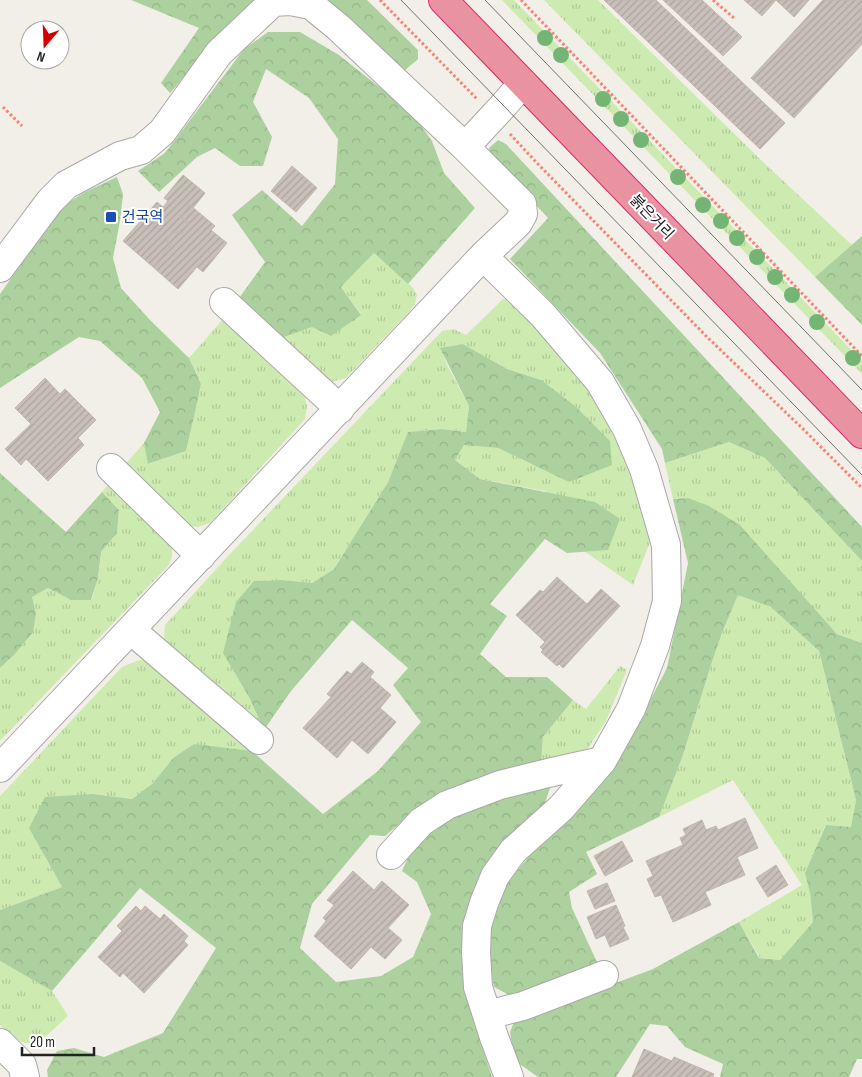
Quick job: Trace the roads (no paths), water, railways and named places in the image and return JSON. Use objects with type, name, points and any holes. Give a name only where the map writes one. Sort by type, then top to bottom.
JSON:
[{"type":"highway","name":"붉은거리","points":[[443,0],[862,434]]},
{"type":"highway","points":[[829,400],[862,412]]},
{"type":"street","points":[[0,268],[50,201],[66,184],[120,156],[141,150],[162,132],[219,53],[273,2],[290,1],[311,5],[338,27],[466,147],[522,204],[523,214],[518,223],[483,256],[0,768]]},
{"type":"street","points":[[466,147],[523,83]]},
{"type":"street","points":[[483,256],[543,314],[600,382],[627,429],[644,469],[666,545],[667,601],[655,646],[630,710],[602,761],[561,808],[513,851],[495,876],[477,926],[478,988],[509,1077]]},
{"type":"street","points":[[224,302],[340,408]]},
{"type":"street","points":[[111,468],[201,556]]},
{"type":"street","points":[[131,630],[259,740]]},
{"type":"street","points":[[391,855],[421,822],[447,805],[500,785],[548,772],[602,761]]},
{"type":"street","points":[[487,1015],[523,1006],[604,975]]},
{"type":"street","points":[[0,1043],[22,1065],[25,1077]]},
{"type":"tram line","points":[[401,0],[862,475]]},
{"type":"tram line","points":[[485,0],[862,390]]},
{"type":"place","name":"건국역","points":[[111,217]]}]
